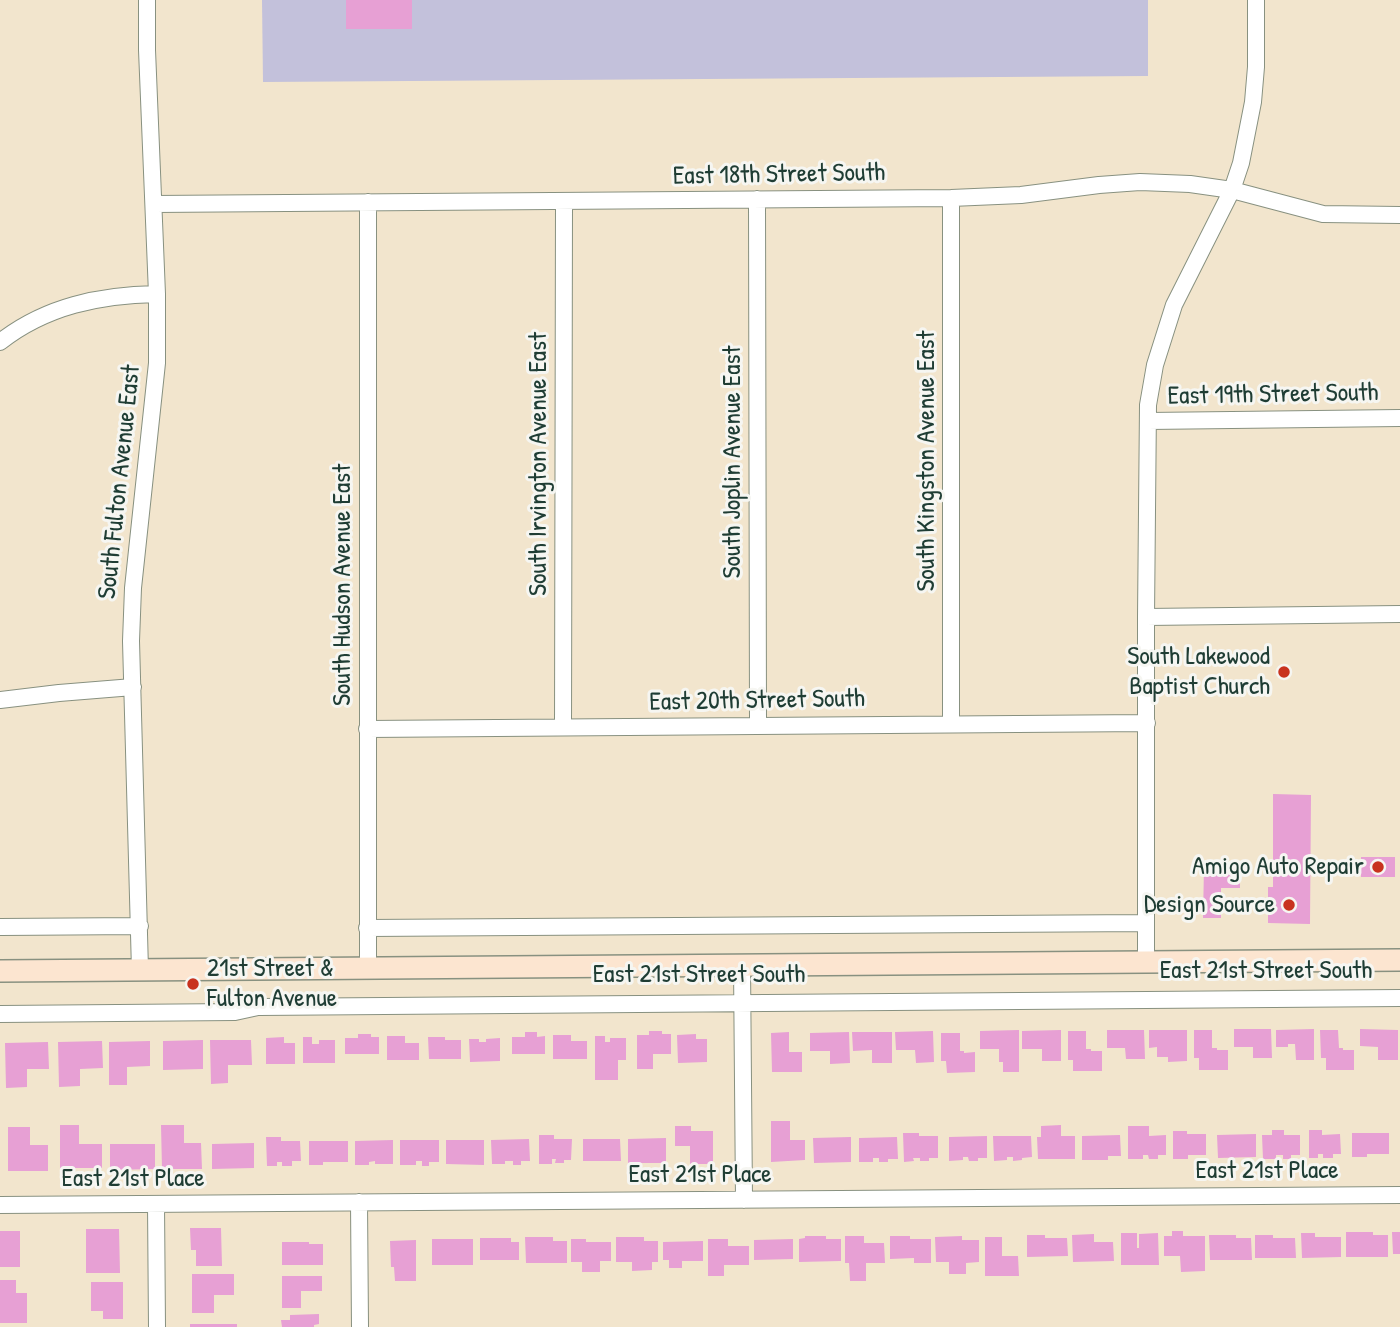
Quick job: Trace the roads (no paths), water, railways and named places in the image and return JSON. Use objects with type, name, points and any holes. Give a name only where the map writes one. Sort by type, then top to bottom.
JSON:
[{"type":"main road","name":"East 21st Street South","points":[[0,971],[1400,960]]},
{"type":"street","name":"South Fulton Avenue East","points":[[140,970],[131,641],[133,588],[157,363],[158,293],[146,50],[147,0]]},
{"type":"street","points":[[1146,961],[1147,421],[1155,365],[1174,305],[1233,190],[1241,163],[1253,102],[1256,0]]},
{"type":"street","name":"East 18th Street South","points":[[154,204],[951,198],[1021,195],[1140,182],[1190,184],[1233,190],[1323,214],[1400,215]]},
{"type":"street","name":"South Kingston Avenue East","points":[[951,198],[951,724]]},
{"type":"street","name":"South Joplin Avenue East","points":[[757,200],[758,725]]},
{"type":"street","name":"South Hudson Avenue East","points":[[368,202],[368,967]]},
{"type":"street","name":"South Irvington Avenue East","points":[[563,727],[564,202]]},
{"type":"street","points":[[0,342],[44,314],[79,302],[158,293]]},
{"type":"street","name":"East 19th Street South","points":[[1147,421],[1400,418]]},
{"type":"street","points":[[1146,617],[1400,614]]},
{"type":"street","points":[[0,700],[133,687]]},
{"type":"street","name":"East 20th Street South","points":[[367,729],[1147,723]]},
{"type":"street","name":"East 21st Street South","points":[[368,928],[1146,923]]},
{"type":"street","points":[[0,927],[140,926]]},
{"type":"street","points":[[742,965],[744,1199]]},
{"type":"street","name":"East 21st Street South","points":[[0,1014],[235,1012],[258,1007],[1400,998]]},
{"type":"street","name":"East 21st Place","points":[[0,1205],[1400,1195]]},
{"type":"street","points":[[359,1202],[359,1327]]},
{"type":"street","points":[[156,1204],[157,1327]]},
{"type":"place","name":"South Lakewood Baptist Church","points":[[1284,672]]},
{"type":"place","name":"Amigo Auto Repair","points":[[1378,867]]},
{"type":"place","name":"Design Source","points":[[1289,905]]},
{"type":"place","name":"21st Street & Fulton Avenue","points":[[193,984]]}]
